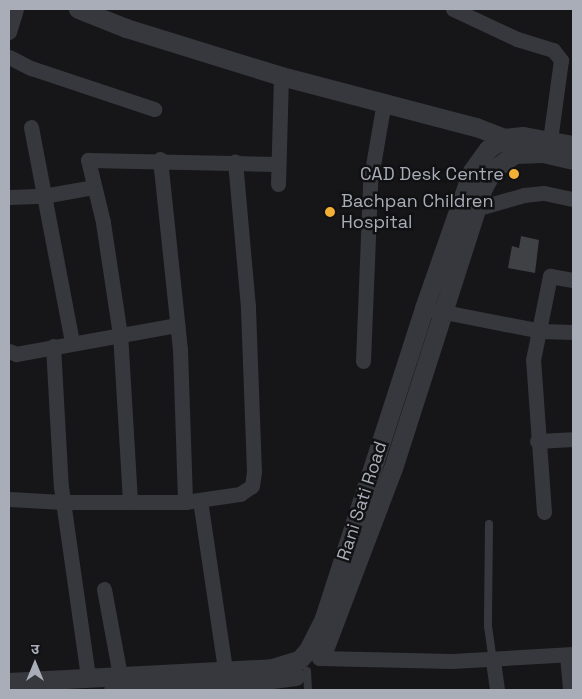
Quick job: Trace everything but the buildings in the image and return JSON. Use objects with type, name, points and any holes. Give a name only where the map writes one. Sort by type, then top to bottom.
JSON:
[{"type":"street","points":[[9,32],[16,9]]},
{"type":"street","points":[[78,9],[126,28],[281,76],[384,101],[504,138],[523,136],[573,145]]},
{"type":"street","points":[[453,9],[517,39],[553,50],[561,60],[550,140]]},
{"type":"street","points":[[9,58],[31,68],[154,108]]},
{"type":"street","points":[[278,184],[277,164],[281,76]]},
{"type":"street","points":[[363,360],[370,183],[384,101]]},
{"type":"street","points":[[30,127],[72,342]]},
{"type":"street","points":[[504,138],[514,154]]},
{"type":"street","points":[[313,664],[393,468],[433,310],[472,171],[488,149],[504,138]]},
{"type":"street","points":[[433,310],[475,208],[493,170],[514,154],[543,153],[573,160]]},
{"type":"street","points":[[130,501],[120,332],[104,222],[88,160],[160,159],[277,164]]},
{"type":"street","points":[[160,159],[192,501],[226,678]]},
{"type":"street","points":[[9,499],[63,502],[192,501],[240,494],[252,486],[254,472],[248,308],[235,162]]},
{"type":"street","points":[[9,197],[43,196],[94,187]]},
{"type":"street","points":[[475,208],[524,195],[544,193],[573,199]]},
{"type":"street","points":[[544,512],[532,375],[550,276],[573,280]]},
{"type":"street","points":[[433,310],[541,331],[573,332]]},
{"type":"street","points":[[9,351],[16,354],[120,332],[177,325]]},
{"type":"street","points":[[53,346],[63,502],[88,676]]},
{"type":"street","points":[[537,441],[573,438]]},
{"type":"street","points":[[104,589],[117,683]]},
{"type":"street","points":[[226,678],[286,666],[299,660],[330,621]]},
{"type":"street","points":[[9,682],[88,676],[117,683],[226,678],[290,678],[313,664],[493,661],[570,655],[570,690]]},
{"type":"street","points":[[493,661],[497,690]]},
{"type":"lane","points":[[488,524],[488,626],[493,661]]},
{"type":"lane","points":[[308,690],[313,664]]},
{"type":"place","name":"CAD Desk Centre","points":[[514,174]]},
{"type":"place","name":"Bachpan Children Hospital","points":[[330,212]]}]
